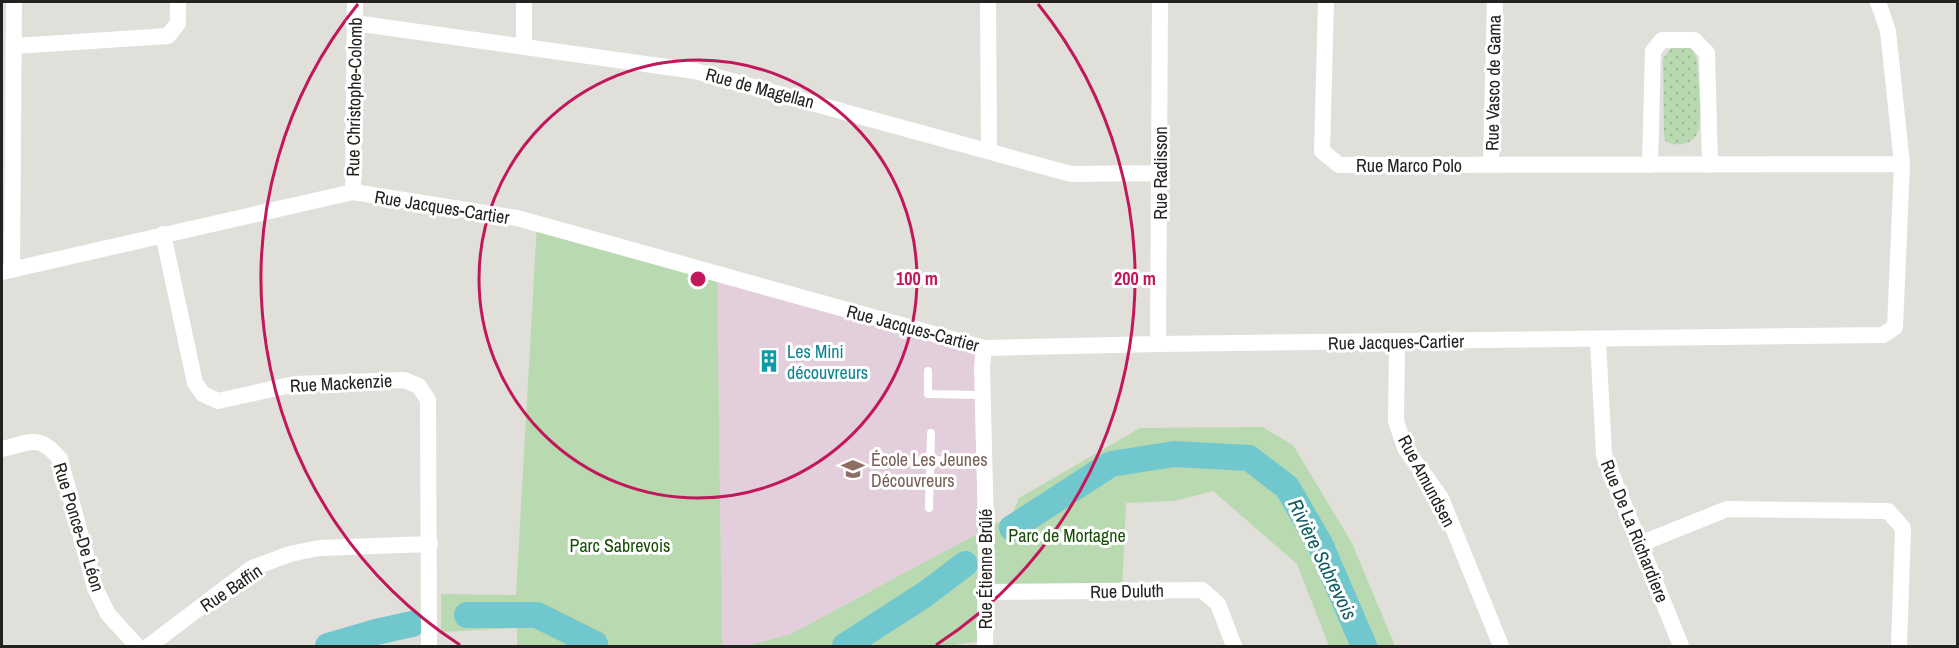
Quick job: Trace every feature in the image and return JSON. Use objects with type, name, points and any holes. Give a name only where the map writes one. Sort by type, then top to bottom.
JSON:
[{"type":"street","points":[[7,271],[15,46],[14,2]]},
{"type":"street","points":[[15,46],[168,36],[178,23],[178,2]]},
{"type":"street","name":"Rue Christophe-Colomb","points":[[353,192],[355,2]]},
{"type":"street","points":[[524,2],[524,47]]},
{"type":"street","points":[[988,2],[989,151]]},
{"type":"street","name":"Rue Radisson","points":[[1158,344],[1160,2]]},
{"type":"street","name":"Rue Marco Polo","points":[[1326,2],[1322,151],[1339,165],[1902,164]]},
{"type":"street","name":"Rue Vasco de Gama","points":[[1491,165],[1495,2]]},
{"type":"street","points":[[1878,2],[1888,31],[1902,164]]},
{"type":"street","name":"Rue de Magellan","points":[[355,23],[695,71],[1071,174],[1160,173]]},
{"type":"street","points":[[1650,165],[1653,51],[1662,40],[1694,40],[1707,53],[1710,165]]},
{"type":"street","name":"Rue Jacques-Cartier","points":[[7,271],[353,192],[517,218],[984,348],[1883,336],[1894,327],[1902,164]]},
{"type":"street","name":"Rue Mackenzie","points":[[164,234],[195,382],[203,394],[218,401],[295,384],[404,380],[418,386],[428,400],[429,646]]},
{"type":"street","name":"Rue De La Richardiere","points":[[1598,340],[1604,455],[1681,646]]},
{"type":"street","name":"Rue Amundsen","points":[[1397,342],[1396,421],[1405,448],[1441,498],[1501,646]]},
{"type":"street","name":"Rue Étienne Brûlé","points":[[984,348],[982,395],[985,646]]},
{"type":"street","name":"Rue Ponce-De Léon","points":[[2,449],[38,441],[50,447],[60,459],[95,588],[108,614],[137,646]]},
{"type":"street","points":[[1640,544],[1727,509],[1888,511],[1903,528],[1899,646]]},
{"type":"street","name":"Rue Baffin","points":[[149,646],[252,568],[290,554],[319,549],[430,544]]},
{"type":"street","name":"Rue Duluth","points":[[986,592],[1202,590],[1218,604],[1234,646]]},
{"type":"lane","points":[[928,371],[928,393],[982,395]]},
{"type":"lane","points":[[929,508],[931,433]]},
{"type":"lane","points":[[930,460],[984,462]]},
{"type":"shaded area","name":"École Les Jeunes Découvreurs","points":[[717,273],[984,348],[986,529],[791,634],[746,646],[722,646]]},
{"type":"green space","points":[[1685,45],[1693,50],[1697,59],[1700,123],[1693,139],[1685,144],[1675,144],[1665,141],[1664,134],[1663,59],[1671,48]]},
{"type":"green space","name":"Parc Sabrevois","points":[[537,224],[717,273],[722,646],[517,646],[517,628],[441,632],[441,594],[516,595]]},
{"type":"green space","name":"Parc de Mortagne","points":[[1262,427],[1293,445],[1352,543],[1395,646],[1329,646],[1297,564],[1213,491],[1174,501],[1126,503],[1122,590],[986,592],[985,640],[948,646],[746,646],[791,634],[1012,515],[1019,498],[1140,428]]},
{"type":"waterway","name":"Rivière Sabrevois","points":[[1012,528],[1111,464],[1174,454],[1249,458],[1287,487],[1320,544],[1364,646]]},
{"type":"waterway","name":"Rivière Sabrevois","points":[[845,646],[924,595],[965,564]]},
{"type":"waterway","name":"Rivière Sabrevois","points":[[467,615],[537,615],[595,644]]},
{"type":"waterway","name":"Rivière Sabrevois","points":[[328,646],[412,624]]},
{"type":"place","name":"Les Mini découvreurs","points":[[769,361]]},
{"type":"place","name":"École Les Jeunes Découvreurs","points":[[853,469]]}]
